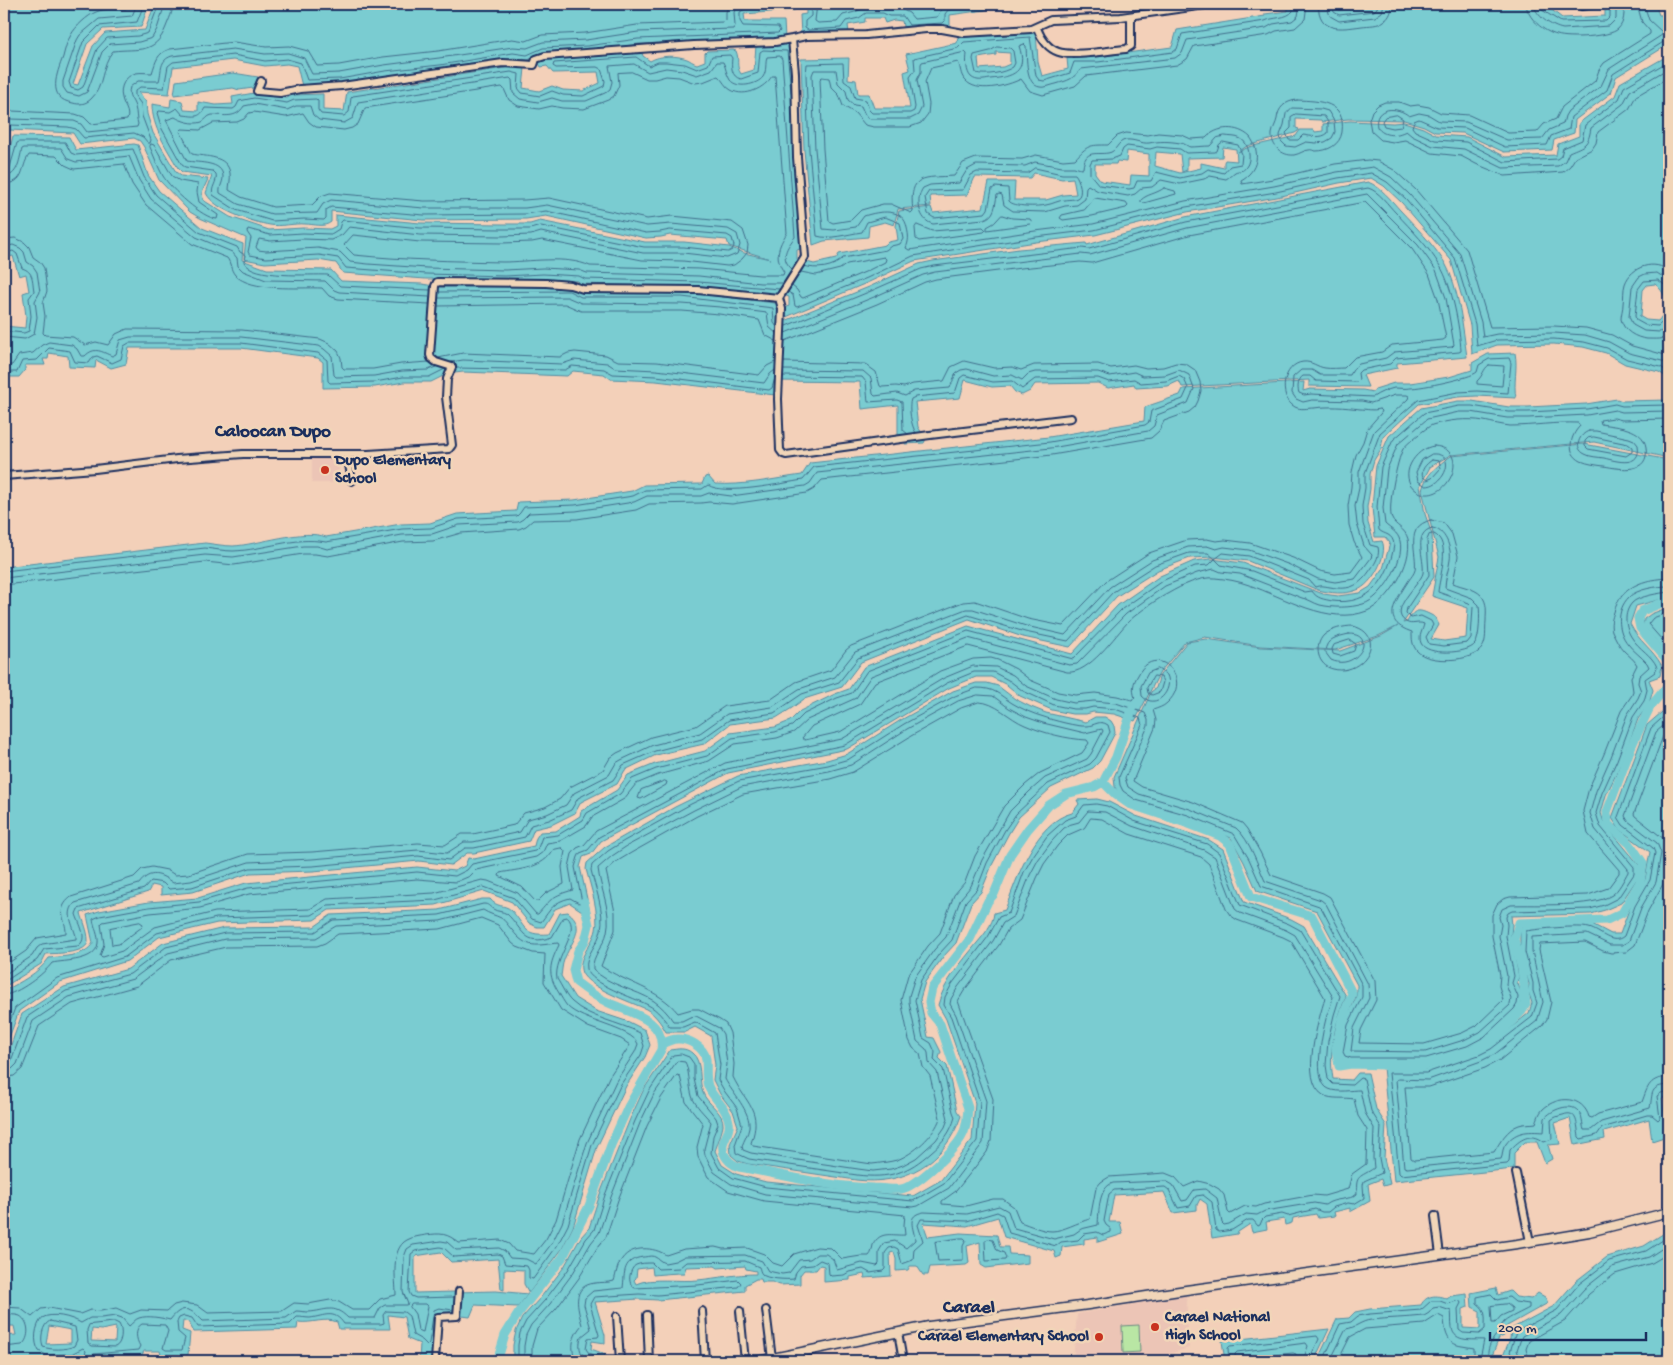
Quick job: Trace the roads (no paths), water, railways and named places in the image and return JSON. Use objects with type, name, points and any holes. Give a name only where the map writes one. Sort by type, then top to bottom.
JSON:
[{"type":"street","points":[[261,81],[258,91],[280,93],[503,63],[533,65],[536,59],[545,56],[685,45],[775,42],[806,36],[866,35],[926,29],[942,29],[964,33],[1036,28],[1044,22],[1051,20],[1131,16],[1212,4]]},
{"type":"street","points":[[1579,4],[1582,6],[1595,4]]},
{"type":"street","points":[[1036,28],[1040,39],[1058,53],[1076,54],[1126,49],[1131,46],[1131,16]]},
{"type":"street","points":[[792,39],[795,73],[796,153],[804,260],[780,297],[782,309],[778,399],[780,450],[786,455],[1071,418]]},
{"type":"street","points":[[4,476],[243,454],[347,454],[449,449],[452,447],[446,397],[447,378],[452,367],[433,360],[430,355],[435,286],[437,282],[546,283],[570,285],[582,289],[698,290],[780,297]]},
{"type":"street","points":[[347,454],[352,481]]},
{"type":"street","points":[[1516,1173],[1530,1242]]},
{"type":"street","points":[[758,1361],[949,1323],[1530,1242],[1589,1232],[1669,1212]]},
{"type":"street","points":[[1435,1216],[1440,1255]]},
{"type":"street","points":[[434,1361],[438,1317],[458,1316],[460,1291]]},
{"type":"street","points":[[766,1310],[772,1358]]},
{"type":"street","points":[[702,1311],[705,1361]]},
{"type":"street","points":[[740,1311],[745,1361]]},
{"type":"street","points":[[647,1315],[649,1361]]},
{"type":"street","points":[[617,1316],[620,1361]]},
{"type":"street","points":[[898,1332],[903,1361]]},
{"type":"water","points":[[4,4],[149,4],[141,27],[103,29],[87,44],[73,84],[78,85],[93,46],[105,33],[145,30],[155,4],[806,4],[796,5],[795,10],[744,14],[745,21],[784,21],[785,38],[639,44],[587,51],[544,53],[528,60],[514,58],[340,84],[302,86],[297,66],[287,64],[265,66],[233,60],[173,67],[169,94],[138,92],[146,102],[147,114],[153,133],[176,172],[181,176],[208,179],[202,192],[203,200],[230,217],[269,230],[330,229],[336,226],[336,215],[420,223],[530,224],[540,221],[645,242],[684,242],[729,247],[744,253],[770,259],[729,246],[727,240],[670,235],[646,238],[546,216],[526,219],[423,220],[331,211],[331,222],[325,225],[274,225],[262,223],[225,210],[210,199],[206,193],[212,176],[182,172],[178,168],[157,130],[152,104],[170,107],[171,99],[182,101],[184,110],[198,111],[198,102],[216,105],[233,104],[232,97],[254,93],[287,98],[292,95],[323,94],[323,110],[344,111],[347,92],[511,67],[525,68],[523,88],[539,91],[552,86],[563,90],[583,91],[600,83],[598,72],[553,73],[547,66],[541,67],[538,62],[547,58],[641,51],[643,56],[650,61],[673,56],[687,59],[697,64],[705,61],[705,53],[707,51],[733,50],[737,54],[738,68],[741,74],[754,70],[756,46],[792,44],[807,247],[797,250],[797,259],[814,264],[836,259],[839,254],[885,245],[888,242],[898,240],[896,226],[899,211],[931,207],[933,213],[983,208],[989,182],[1015,182],[1014,200],[1046,200],[1063,195],[1076,194],[1073,178],[1062,179],[1034,173],[1030,178],[975,177],[967,195],[930,196],[931,206],[898,209],[894,225],[885,222],[869,226],[868,237],[824,241],[813,245],[804,150],[801,59],[849,58],[848,79],[856,80],[858,94],[869,94],[874,108],[910,108],[904,72],[910,70],[906,54],[957,43],[958,37],[1004,35],[1036,31],[1038,62],[1042,76],[1068,69],[1067,58],[1097,57],[1172,47],[1177,30],[1288,11],[1288,5],[1296,4],[1337,4],[1339,10],[1395,4],[1544,4],[1562,18],[1605,16],[1605,4],[1655,4],[1659,15],[1664,15],[1666,21],[1669,21],[1669,44],[1616,77],[1611,93],[1575,120],[1574,133],[1554,140],[1552,150],[1504,152],[1463,133],[1435,132],[1424,126],[1404,120],[1348,119],[1322,122],[1321,120],[1296,119],[1296,128],[1299,129],[1295,133],[1247,146],[1238,152],[1249,147],[1296,136],[1300,130],[1323,131],[1323,124],[1350,121],[1404,122],[1423,128],[1436,135],[1467,137],[1506,157],[1556,155],[1558,144],[1579,136],[1579,123],[1615,96],[1620,83],[1669,55],[1669,379],[1659,372],[1625,364],[1606,353],[1583,347],[1554,344],[1497,345],[1472,354],[1470,325],[1451,260],[1402,203],[1384,186],[1371,178],[1277,197],[1187,212],[1095,235],[914,261],[786,317],[789,297],[781,294],[775,295],[699,287],[581,284],[578,281],[543,279],[426,279],[343,273],[336,263],[318,260],[265,263],[244,259],[246,238],[190,212],[159,180],[144,147],[140,141],[134,138],[80,144],[73,133],[10,130],[4,157]],"holes":[[[996,52],[1010,53],[1010,64],[1003,67],[979,69],[978,58],[996,55]],[[1223,147],[1236,149],[1237,161],[1225,160],[1224,168],[1201,163],[1201,168],[1180,173],[1155,166],[1156,152],[1180,154],[1182,172],[1187,170],[1187,158],[1222,157]],[[1127,151],[1149,154],[1149,176],[1131,175],[1130,185],[1101,181],[1095,173],[1095,164],[1116,164],[1117,161],[1126,162]],[[1655,284],[1665,297],[1666,306],[1658,321],[1646,320],[1639,316],[1641,315],[1643,290],[1647,285]]]},
{"type":"water","points":[[806,4],[1030,4],[994,6],[985,10],[950,15],[950,28],[904,31],[902,21],[894,20],[885,23],[883,18],[865,18],[865,22],[848,25],[849,33],[801,36],[800,15],[806,14]]},
{"type":"water","points":[[233,73],[258,77],[253,88],[239,90],[233,88],[174,95],[176,81]]},
{"type":"water","points":[[13,136],[69,137],[76,150],[138,145],[148,175],[159,191],[202,228],[243,244],[242,260],[267,269],[331,270],[341,281],[422,284],[440,287],[571,286],[581,292],[682,292],[775,303],[778,304],[780,323],[869,287],[919,264],[1019,249],[1086,243],[1087,245],[1185,217],[1368,182],[1389,198],[1429,242],[1445,263],[1457,296],[1467,357],[1397,363],[1397,368],[1363,375],[1368,387],[1309,386],[1309,380],[1182,387],[1179,381],[1168,386],[1136,388],[1134,384],[1108,388],[1098,383],[1035,384],[1030,391],[1022,395],[1015,392],[1010,386],[992,387],[965,380],[960,398],[915,402],[918,427],[926,439],[924,443],[905,444],[905,437],[898,438],[898,405],[862,409],[860,382],[778,381],[775,395],[656,381],[611,379],[604,374],[573,371],[567,376],[463,372],[447,374],[431,382],[404,382],[375,387],[323,388],[323,362],[318,358],[241,348],[129,348],[126,364],[111,368],[96,360],[95,368],[69,367],[68,356],[49,353],[48,359],[43,359],[45,365],[25,365],[25,370],[19,377],[4,377],[4,326],[25,328],[26,316],[23,293],[29,291],[26,274],[19,276],[13,256],[4,258],[4,173]]},
{"type":"water","points":[[1515,353],[1516,398],[1458,397],[1419,404],[1383,437],[1381,449],[1374,460],[1370,474],[1367,507],[1368,523],[1374,542],[1382,541],[1384,547],[1383,554],[1381,562],[1368,583],[1357,590],[1338,593],[1318,590],[1248,561],[1213,557],[1190,558],[1158,570],[1117,596],[1070,647],[1023,637],[969,619],[861,662],[842,687],[804,699],[776,718],[730,724],[704,744],[656,755],[625,770],[617,784],[581,802],[575,813],[551,825],[534,829],[529,841],[467,853],[451,865],[419,861],[313,871],[250,873],[193,892],[161,895],[161,887],[152,885],[148,892],[81,913],[87,933],[87,945],[72,952],[46,954],[41,964],[4,987],[4,567],[205,543],[233,546],[305,534],[326,537],[401,524],[430,523],[457,514],[516,511],[518,502],[574,500],[632,491],[644,485],[702,484],[705,477],[708,476],[715,484],[758,482],[802,475],[810,463],[1049,437],[1144,421],[1145,407],[1180,395],[1183,389],[1304,382],[1303,391],[1310,389],[1363,390],[1373,392],[1375,389],[1394,383],[1410,383],[1449,377],[1472,370],[1472,363],[1488,354]]},
{"type":"water","points":[[1617,399],[1622,401],[1669,400],[1669,458],[1594,442],[1450,455],[1430,467],[1420,486],[1425,514],[1432,535],[1434,577],[1403,623],[1407,622],[1413,613],[1422,611],[1435,617],[1439,625],[1431,639],[1444,641],[1466,638],[1468,608],[1432,596],[1439,557],[1422,490],[1426,479],[1433,470],[1451,456],[1584,444],[1669,460],[1669,597],[1636,606],[1630,624],[1637,636],[1654,654],[1662,666],[1660,676],[1649,680],[1653,690],[1649,704],[1638,719],[1622,762],[1606,795],[1601,813],[1604,823],[1640,866],[1639,876],[1621,903],[1605,910],[1591,914],[1511,916],[1511,935],[1519,977],[1517,982],[1523,996],[1522,1005],[1519,1012],[1487,1041],[1469,1051],[1427,1063],[1341,1062],[1339,1042],[1341,1032],[1355,1000],[1357,985],[1317,911],[1257,891],[1231,838],[1186,820],[1134,804],[1119,795],[1115,787],[1114,777],[1151,692],[1156,688],[1160,675],[1187,642],[1206,639],[1261,647],[1340,651],[1381,636],[1398,626],[1378,636],[1335,650],[1260,646],[1205,637],[1185,642],[1160,672],[1135,721],[1114,714],[1093,712],[1072,714],[1052,710],[1020,696],[1007,685],[991,677],[976,677],[949,688],[847,749],[728,773],[601,841],[591,854],[583,857],[580,867],[591,917],[570,903],[555,909],[544,927],[537,927],[529,923],[512,902],[484,891],[436,905],[329,910],[314,920],[217,923],[159,937],[127,961],[60,982],[19,1011],[4,1051],[4,991],[34,973],[49,958],[73,955],[89,948],[93,943],[87,915],[149,902],[198,898],[246,883],[417,867],[454,871],[465,866],[468,858],[474,859],[534,846],[540,832],[556,831],[580,816],[581,811],[617,790],[628,775],[655,764],[705,751],[730,733],[775,727],[790,721],[800,711],[849,689],[864,667],[968,626],[1072,654],[1118,605],[1160,576],[1194,561],[1211,559],[1243,563],[1323,594],[1338,596],[1360,593],[1370,587],[1383,569],[1390,543],[1385,537],[1375,537],[1372,507],[1376,466],[1389,436],[1421,408],[1458,401],[1472,401],[1509,407],[1528,407],[1586,404]]},
{"type":"water","points":[[1669,607],[1669,656],[1643,626],[1644,619]]},
{"type":"water","points":[[976,683],[998,686],[1015,699],[1046,713],[1086,722],[1095,717],[1105,717],[1111,721],[1115,733],[1100,761],[1093,768],[1051,788],[1019,817],[992,865],[981,892],[971,903],[956,943],[925,982],[920,999],[928,1037],[934,1038],[941,1052],[939,1058],[947,1066],[957,1111],[961,1116],[954,1132],[945,1147],[921,1168],[906,1175],[890,1179],[874,1181],[856,1180],[738,1161],[731,1155],[730,1144],[738,1126],[733,1111],[720,1094],[713,1080],[715,1065],[711,1036],[695,1027],[685,1032],[666,1032],[658,1019],[649,1011],[601,989],[586,979],[582,973],[581,962],[594,935],[597,923],[594,900],[586,869],[587,863],[605,847],[675,807],[738,776],[827,760],[847,754],[901,720],[953,691]]},
{"type":"water","points":[[1669,706],[1669,1096],[1662,1098],[1667,1136],[1652,1141],[1649,1119],[1604,1132],[1605,1139],[1575,1145],[1570,1118],[1555,1123],[1560,1144],[1548,1145],[1552,1159],[1545,1163],[1537,1142],[1525,1142],[1514,1153],[1514,1169],[1394,1181],[1383,1067],[1425,1069],[1477,1051],[1488,1046],[1529,1013],[1532,1003],[1528,991],[1529,984],[1520,953],[1520,930],[1522,926],[1590,923],[1611,934],[1620,934],[1631,904],[1645,879],[1650,852],[1619,829],[1612,818],[1647,725]]},
{"type":"water","points":[[1097,799],[1109,802],[1136,816],[1209,840],[1223,849],[1244,902],[1291,919],[1304,926],[1346,996],[1332,1047],[1333,1079],[1352,1080],[1358,1073],[1368,1073],[1376,1109],[1386,1125],[1384,1158],[1390,1184],[1383,1186],[1381,1179],[1368,1184],[1370,1201],[1350,1212],[1350,1208],[1334,1212],[1335,1216],[1318,1218],[1316,1214],[1293,1218],[1292,1223],[1285,1225],[1284,1219],[1266,1222],[1267,1229],[1252,1232],[1250,1224],[1237,1234],[1212,1238],[1207,1204],[1200,1199],[1197,1210],[1173,1213],[1164,1192],[1114,1195],[1109,1222],[1120,1222],[1123,1234],[1098,1242],[1098,1237],[1084,1239],[1084,1244],[1062,1247],[1061,1256],[1056,1258],[1054,1251],[1004,1237],[998,1217],[967,1226],[923,1223],[928,1237],[960,1233],[997,1235],[1000,1247],[1008,1247],[1009,1254],[1028,1255],[1028,1263],[986,1268],[981,1265],[980,1242],[967,1246],[969,1263],[966,1265],[930,1267],[928,1275],[923,1275],[917,1266],[910,1266],[908,1270],[896,1271],[894,1252],[890,1253],[891,1276],[865,1278],[864,1274],[850,1277],[850,1280],[824,1282],[824,1266],[820,1265],[816,1270],[804,1270],[800,1275],[800,1284],[780,1285],[756,1279],[745,1285],[745,1291],[658,1300],[639,1299],[595,1302],[605,1335],[605,1343],[592,1341],[591,1349],[605,1354],[604,1361],[513,1361],[513,1345],[516,1331],[522,1318],[564,1267],[581,1237],[589,1228],[600,1194],[630,1119],[644,1089],[670,1050],[684,1049],[689,1051],[698,1061],[703,1093],[723,1120],[722,1130],[715,1151],[722,1165],[736,1174],[766,1182],[913,1196],[941,1180],[972,1140],[975,1103],[946,1019],[938,1005],[941,996],[954,972],[988,929],[994,913],[1005,910],[1015,883],[1038,839],[1059,818],[1072,813],[1079,804],[1077,800]],"holes":[[[715,1266],[718,1268],[745,1266],[746,1269],[756,1271],[756,1274],[691,1280],[649,1281],[636,1284],[634,1280],[637,1269],[652,1267],[653,1275],[684,1273],[686,1267]]]},
{"type":"water","points":[[482,899],[490,899],[495,904],[511,910],[529,932],[540,934],[549,934],[560,913],[568,912],[577,923],[577,929],[563,962],[561,976],[575,998],[596,1011],[629,1022],[645,1030],[650,1045],[645,1057],[626,1086],[597,1147],[573,1227],[562,1249],[529,1293],[524,1284],[524,1270],[504,1269],[504,1290],[501,1289],[498,1259],[451,1262],[441,1252],[415,1256],[415,1293],[496,1291],[528,1294],[518,1307],[475,1305],[470,1317],[438,1313],[433,1361],[419,1361],[420,1344],[408,1339],[404,1317],[388,1315],[390,1329],[339,1329],[337,1322],[328,1320],[298,1322],[297,1329],[194,1332],[190,1322],[183,1321],[182,1330],[190,1333],[188,1355],[161,1355],[160,1351],[144,1351],[142,1355],[63,1361],[13,1361],[11,1359],[4,1359],[4,1336],[16,1335],[14,1326],[5,1326],[4,1331],[4,1059],[6,1059],[22,1014],[64,987],[128,969],[163,943],[224,928],[314,927],[331,915],[439,910]],"holes":[[[49,1326],[71,1330],[71,1343],[46,1344]],[[116,1327],[115,1342],[91,1341],[92,1329],[101,1330]]]},
{"type":"water","points":[[1669,1230],[1669,1361],[1515,1361],[1503,1356],[1510,1339],[1511,1329],[1554,1306],[1576,1281],[1607,1257],[1644,1246]]},
{"type":"water","points":[[1496,1288],[1498,1295],[1510,1291],[1516,1297],[1531,1299],[1538,1293],[1545,1297],[1548,1303],[1507,1326],[1504,1336],[1499,1338],[1492,1356],[1503,1361],[1317,1361],[1337,1319],[1349,1318],[1355,1312],[1370,1309],[1421,1305],[1432,1296],[1447,1299],[1451,1296],[1467,1294],[1468,1307],[1463,1309],[1463,1328],[1480,1329],[1480,1311],[1472,1307],[1471,1293]]},
{"type":"water","points":[[1329,1329],[1314,1361],[1225,1361],[1222,1341]]},
{"type":"waterway","points":[[1669,600],[1642,611],[1638,618],[1640,628],[1668,661],[1669,669]]},
{"type":"waterway","points":[[1103,782],[1116,795],[1129,804],[1220,836],[1230,844],[1251,897],[1312,916],[1352,993],[1342,1020],[1336,1049],[1339,1066],[1351,1064],[1422,1066],[1470,1052],[1493,1040],[1522,1011],[1526,1004],[1522,969],[1514,939],[1519,923],[1607,920],[1622,913],[1640,882],[1643,863],[1630,844],[1608,824],[1607,812],[1632,745],[1650,707],[1669,684]]},
{"type":"waterway","points":[[662,1044],[675,1039],[686,1040],[699,1047],[705,1055],[708,1086],[726,1112],[729,1122],[729,1130],[723,1144],[723,1152],[729,1161],[736,1166],[806,1180],[857,1187],[901,1189],[916,1182],[957,1144],[966,1127],[968,1108],[940,1024],[931,1013],[929,1002],[932,988],[970,939],[988,901],[994,894],[1010,855],[1028,829],[1049,805],[1066,794],[1094,787],[1103,782],[1116,757],[1132,710]]},
{"type":"waterway","points":[[499,1361],[505,1335],[518,1314],[563,1257],[589,1206],[611,1145],[628,1107],[661,1050],[661,1039],[651,1023],[642,1017],[601,999],[576,982],[573,970],[578,951],[585,941],[589,925],[584,902]]},
{"type":"place","name":"Dupo Elementary School","points":[[325,470]]},
{"type":"place","name":"Carael National High School","points":[[1155,1327]]},
{"type":"place","name":"Carael Elementary School","points":[[1099,1337]]},
{"type":"district","name":"Caloocan Dupo","points":[[273,432]]},
{"type":"district","name":"Carael","points":[[969,1308]]}]
